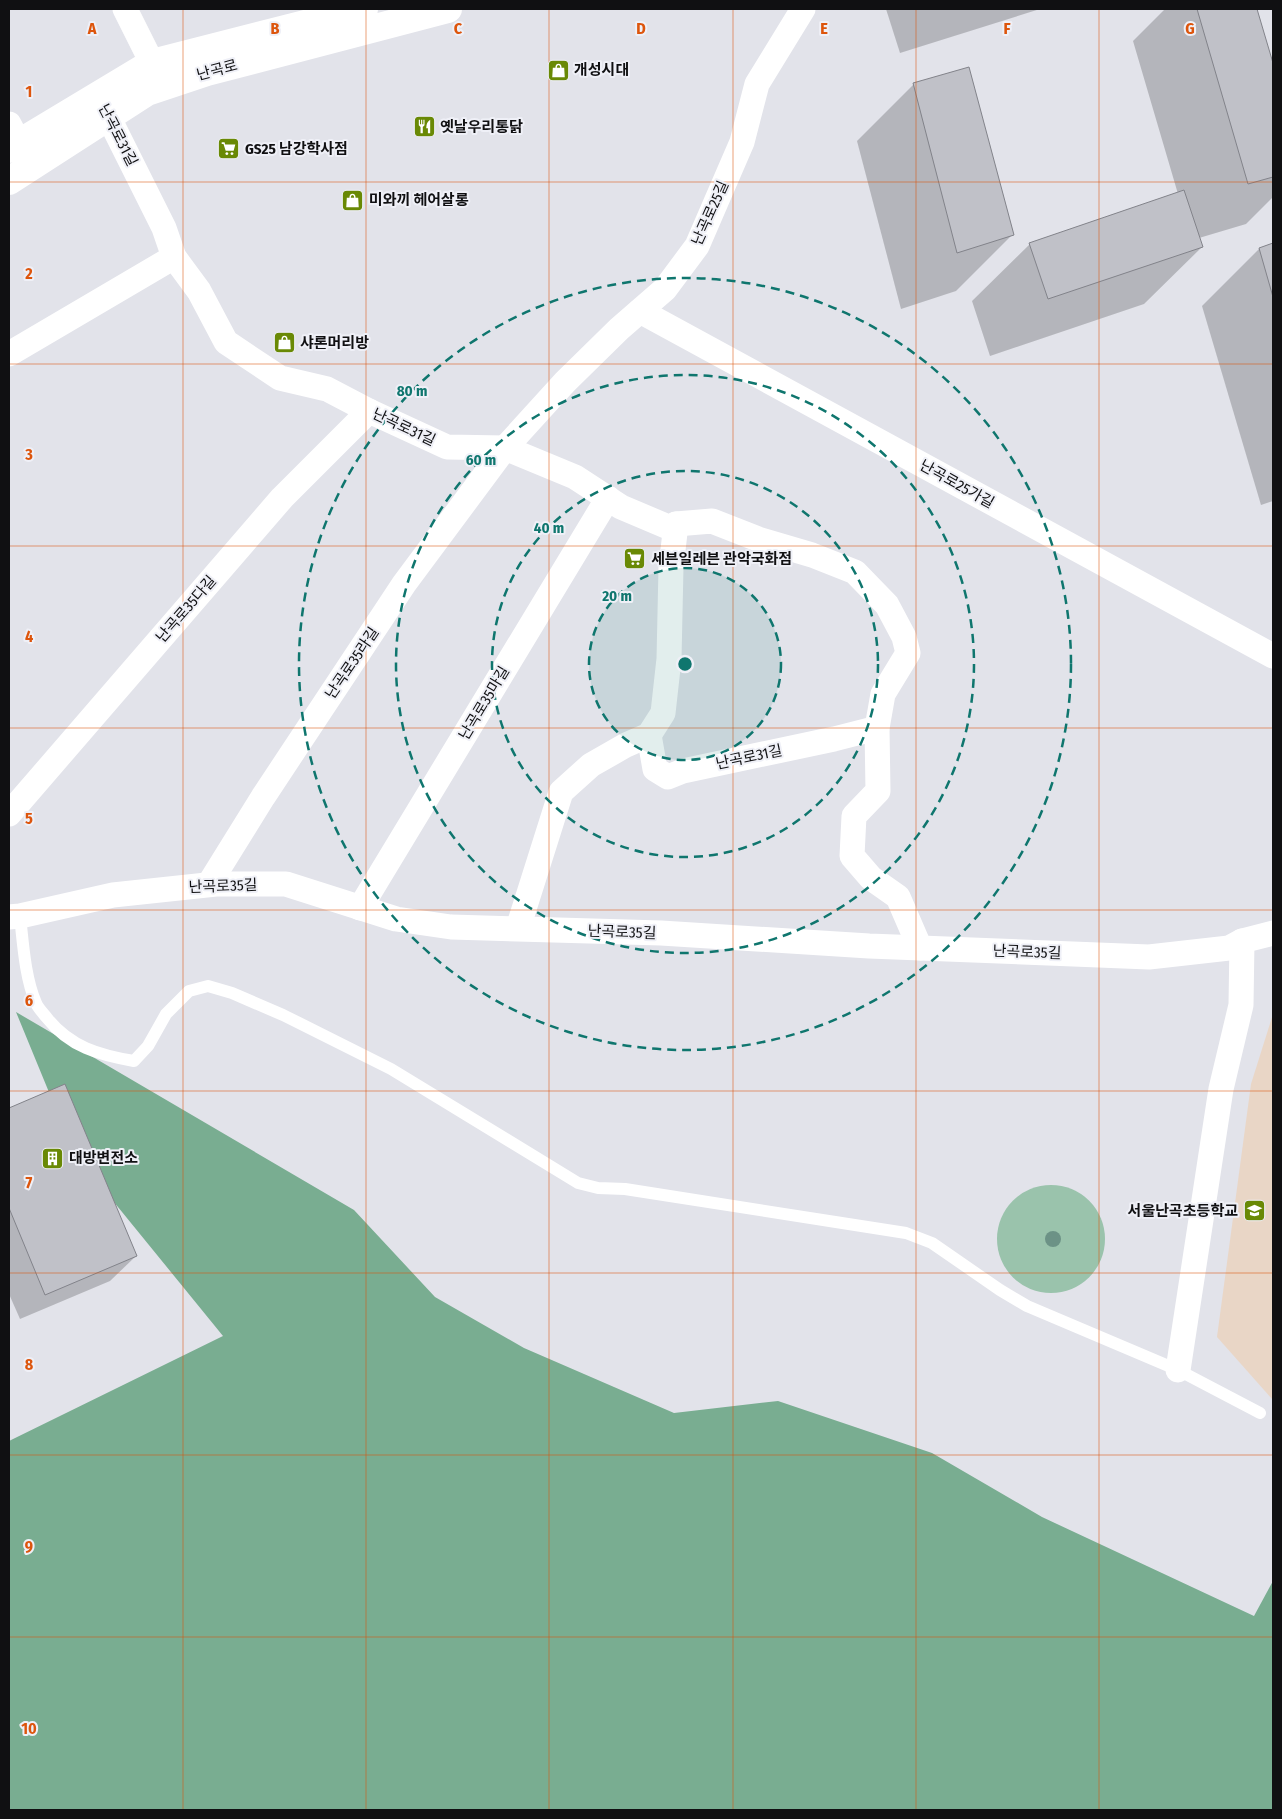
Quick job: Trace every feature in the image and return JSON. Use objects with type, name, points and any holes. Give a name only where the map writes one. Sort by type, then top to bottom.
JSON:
[{"type":"main road","name":"난곡로","points":[[12,139],[147,92],[158,74],[364,9]]},
{"type":"main road","name":"난곡로","points":[[158,74],[207,72],[444,9]]},
{"type":"main road","name":"난곡로","points":[[9,181],[32,166],[103,106]]},
{"type":"street","points":[[125,9],[158,74]]},
{"type":"street","name":"난곡로25길","points":[[505,448],[565,382],[619,329],[665,289],[697,246],[742,142],[757,84],[802,9]]},
{"type":"street","name":"난곡로31길","points":[[103,106],[164,228],[174,258],[199,291],[226,342],[280,378],[327,389],[369,411],[447,447],[505,448],[574,477],[621,507],[674,529],[676,524],[712,521],[758,539],[812,555],[855,572],[887,605],[904,637],[908,653],[883,694],[878,728],[878,792],[854,816],[852,856],[871,878],[898,897],[920,948]]},
{"type":"street","points":[[12,139],[32,166]]},
{"type":"street","points":[[9,354],[174,258]]},
{"type":"street","name":"난곡로25가길","points":[[640,311],[1273,656]]},
{"type":"street","name":"난곡로35다길","points":[[9,814],[282,498],[369,411]]},
{"type":"street","name":"난곡로35라길","points":[[209,884],[263,797],[404,584],[505,448]]},
{"type":"street","name":"난곡로35마길","points":[[360,908],[608,498]]},
{"type":"street","points":[[518,928],[562,792],[591,765],[626,745],[649,735],[663,713],[669,659],[671,567],[676,524]]},
{"type":"street","name":"난곡로31길","points":[[649,735],[655,769],[668,777],[684,771],[878,728]]},
{"type":"street","name":"난곡로35길","points":[[14,916],[113,894],[209,884],[286,884],[396,919],[451,926],[662,933],[920,948],[1149,956],[1229,948],[1273,933]]},
{"type":"street","points":[[1178,1370],[1221,1089],[1241,1005],[1242,942]]},
{"type":"lane","points":[[14,916],[36,1004],[56,1029],[74,1043],[106,1057],[134,1061],[148,1046],[166,1014],[189,992],[208,986],[232,993],[283,1015],[391,1069],[578,1183],[598,1188],[625,1189],[906,1232],[932,1243],[1000,1290],[1027,1306],[1178,1370],[1260,1413]]},
{"type":"shaded area","name":"서울난곡초등학교","points":[[1273,1014],[1273,1400],[1217,1337],[1251,1084]]},
{"type":"green space","points":[[16,1012],[354,1210],[435,1297],[524,1348],[674,1413],[778,1401],[932,1453],[1042,1517],[1254,1616],[1273,1581],[1273,1810],[9,1810],[9,1441],[223,1336],[74,1153]]},
{"type":"green space","points":[[1051,1185],[1072,1189],[1089,1201],[1101,1218],[1105,1239],[1101,1260],[1089,1277],[1072,1289],[1051,1293],[1030,1289],[1013,1277],[1001,1260],[997,1239],[1001,1218],[1013,1201],[1030,1189]]},
{"type":"building","points":[[1197,9],[1257,9],[1273,63],[1273,177],[1248,184]]},
{"type":"building","points":[[969,67],[1014,235],[957,253],[913,83]]},
{"type":"building","points":[[1184,190],[1203,247],[1048,299],[1029,243]]},
{"type":"building","points":[[1273,243],[1273,297],[1259,248]]},
{"type":"building","name":"대방변전소","points":[[65,1084],[137,1256],[45,1295],[9,1208],[9,1108]]},
{"type":"place","name":"개성시대","points":[[558,70]]},
{"type":"place","name":"옛날우리통닭","points":[[424,127]]},
{"type":"place","name":"GS25 남강학사점","points":[[229,149]]},
{"type":"place","name":"미와끼 헤어살롱","points":[[353,200]]},
{"type":"place","name":"샤론머리방","points":[[284,343]]},
{"type":"place","name":"세븐일레븐 관악국화점","points":[[635,559]]},
{"type":"place","name":"대방변전소","points":[[53,1158]]},
{"type":"place","name":"서울난곡초등학교","points":[[1254,1211]]}]
